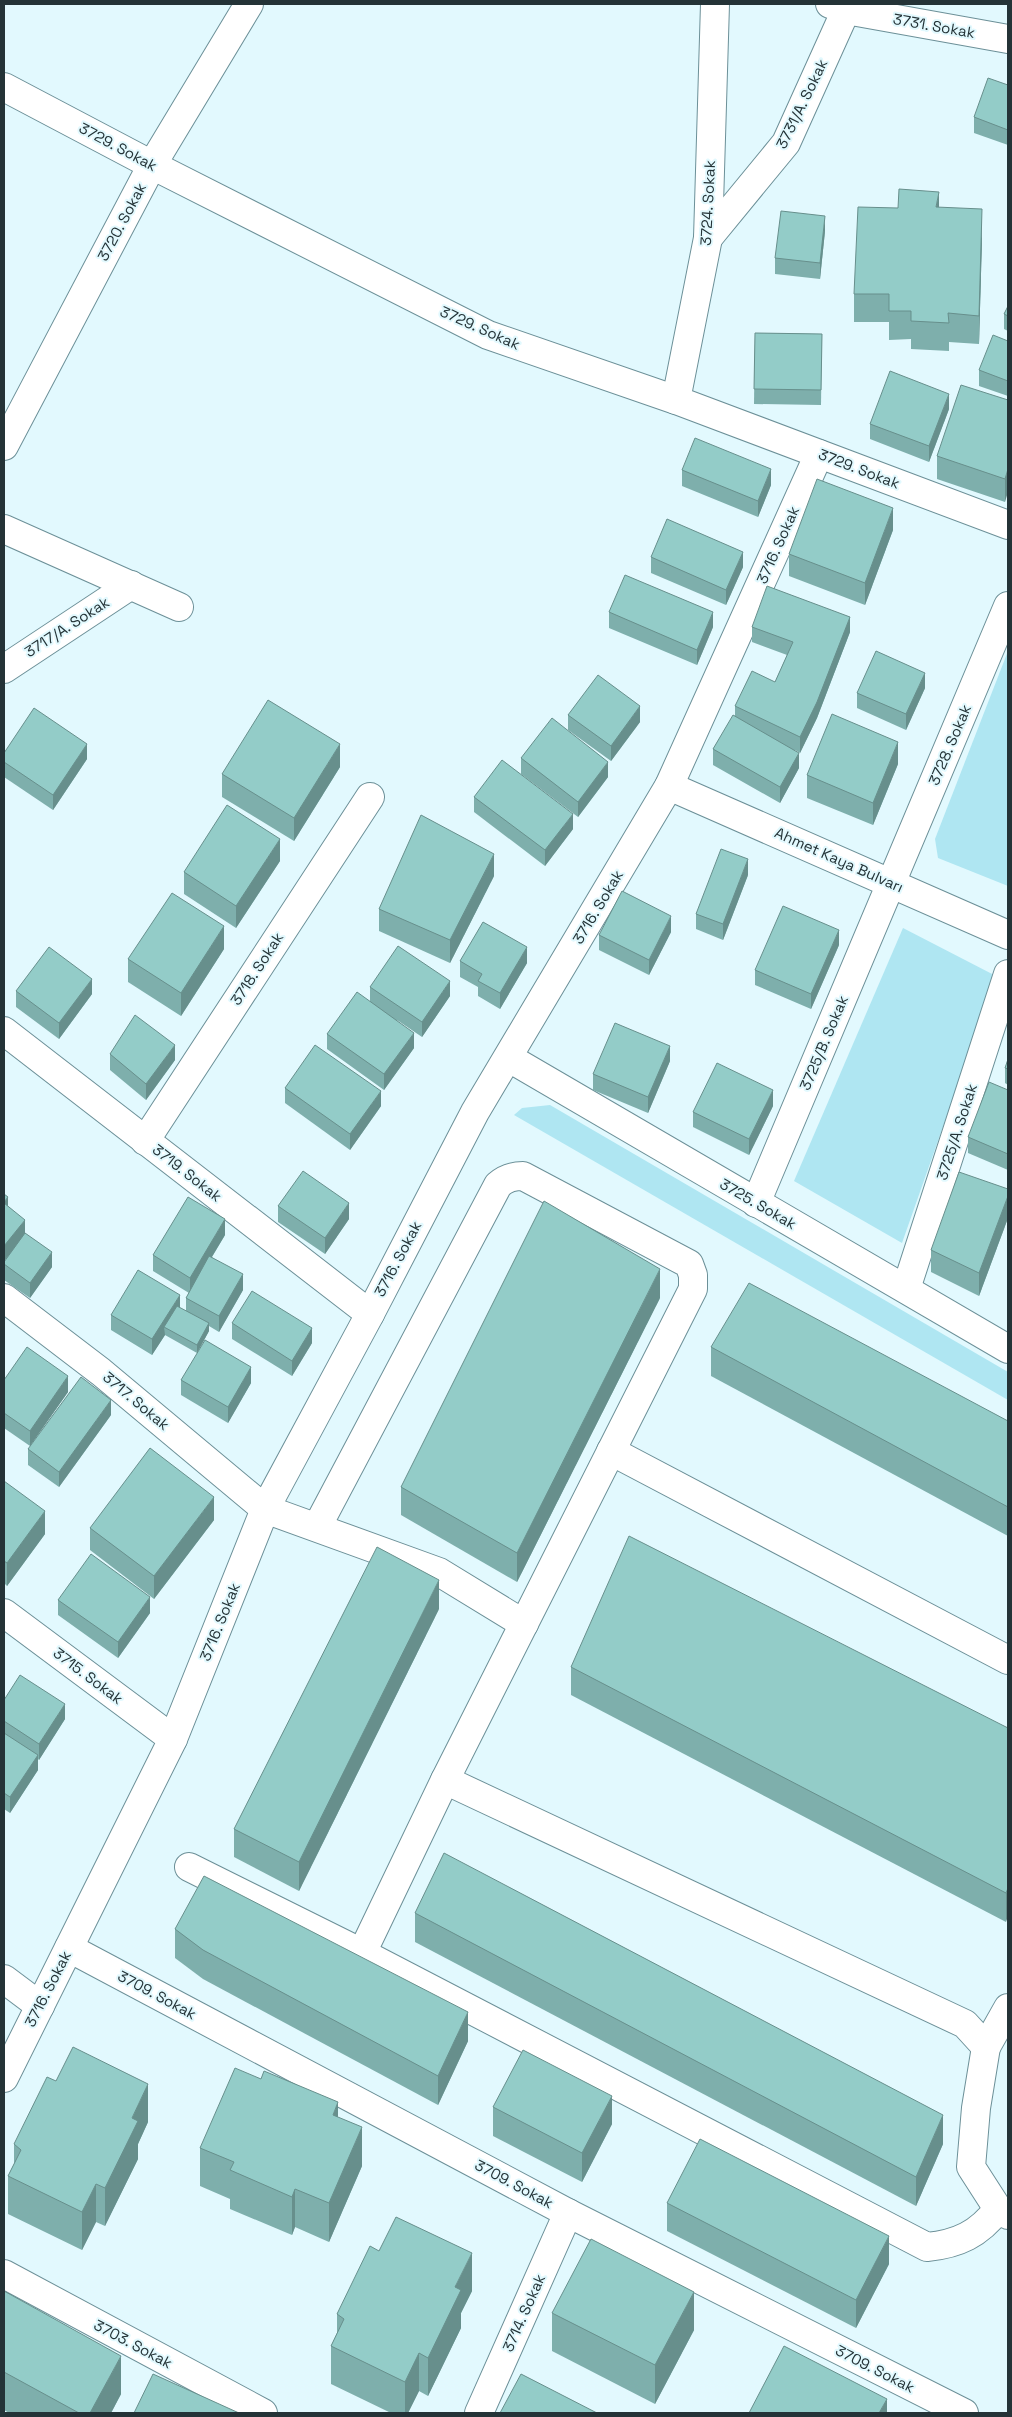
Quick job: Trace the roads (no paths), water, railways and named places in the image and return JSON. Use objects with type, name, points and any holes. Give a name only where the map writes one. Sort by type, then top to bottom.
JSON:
[{"type":"street","name":"3720. Sokak","points":[[4,446],[152,165],[249,4]]},
{"type":"street","name":"3724. Sokak","points":[[676,400],[708,238],[715,4]]},
{"type":"street","name":"3731/A. Sokak","points":[[708,238],[786,143],[838,7]]},
{"type":"street","name":"3731. Sokak","points":[[838,7],[1008,39]]},
{"type":"street","name":"3729. Sokak","points":[[4,87],[152,165],[488,335],[676,400],[1008,526]]},
{"type":"street","name":"3716. Sokak","points":[[4,2078],[173,1739],[265,1509],[370,1314],[475,1112],[509,1058],[669,786],[819,454]]},
{"type":"street","points":[[4,529],[179,607]]},
{"type":"street","name":"3717/A. Sokak","points":[[4,669],[131,585]]},
{"type":"street","name":"3728. Sokak","points":[[892,883],[1008,606]]},
{"type":"street","name":"Ahmet Kaya Bulvarı","points":[[669,786],[1008,935]]},
{"type":"street","name":"3718. Sokak","points":[[145,1140],[370,797]]},
{"type":"street","name":"3725/B. Sokak","points":[[756,1203],[892,883]]},
{"type":"street","name":"3725/A. Sokak","points":[[906,1290],[1008,974]]},
{"type":"street","name":"3719. Sokak","points":[[4,1031],[370,1314]]},
{"type":"street","name":"3725. Sokak","points":[[509,1058],[1008,1349]]},
{"type":"street","points":[[318,1528],[498,1185],[510,1177],[523,1176],[689,1264],[692,1269],[693,1290],[445,1780],[362,1953]]},
{"type":"street","name":"3717. Sokak","points":[[4,1298],[101,1372],[265,1509]]},
{"type":"street","points":[[611,1452],[1008,1660]]},
{"type":"street","points":[[265,1509],[439,1572],[524,1624]]},
{"type":"street","name":"3715. Sokak","points":[[4,1613],[173,1739]]},
{"type":"street","points":[[445,1780],[965,2024],[986,2046]]},
{"type":"street","points":[[189,1867],[362,1953],[927,2247],[945,2245],[962,2240],[1003,2212],[971,2167],[976,2108],[986,2046],[1008,2008]]},
{"type":"street","name":"3709. Sokak","points":[[69,1948],[568,2213],[964,2413]]},
{"type":"street","points":[[4,1980],[40,2006]]},
{"type":"street","name":"3714. Sokak","points":[[480,2413],[568,2213]]},
{"type":"street","name":"3703. Sokak","points":[[4,2274],[263,2413]]}]
